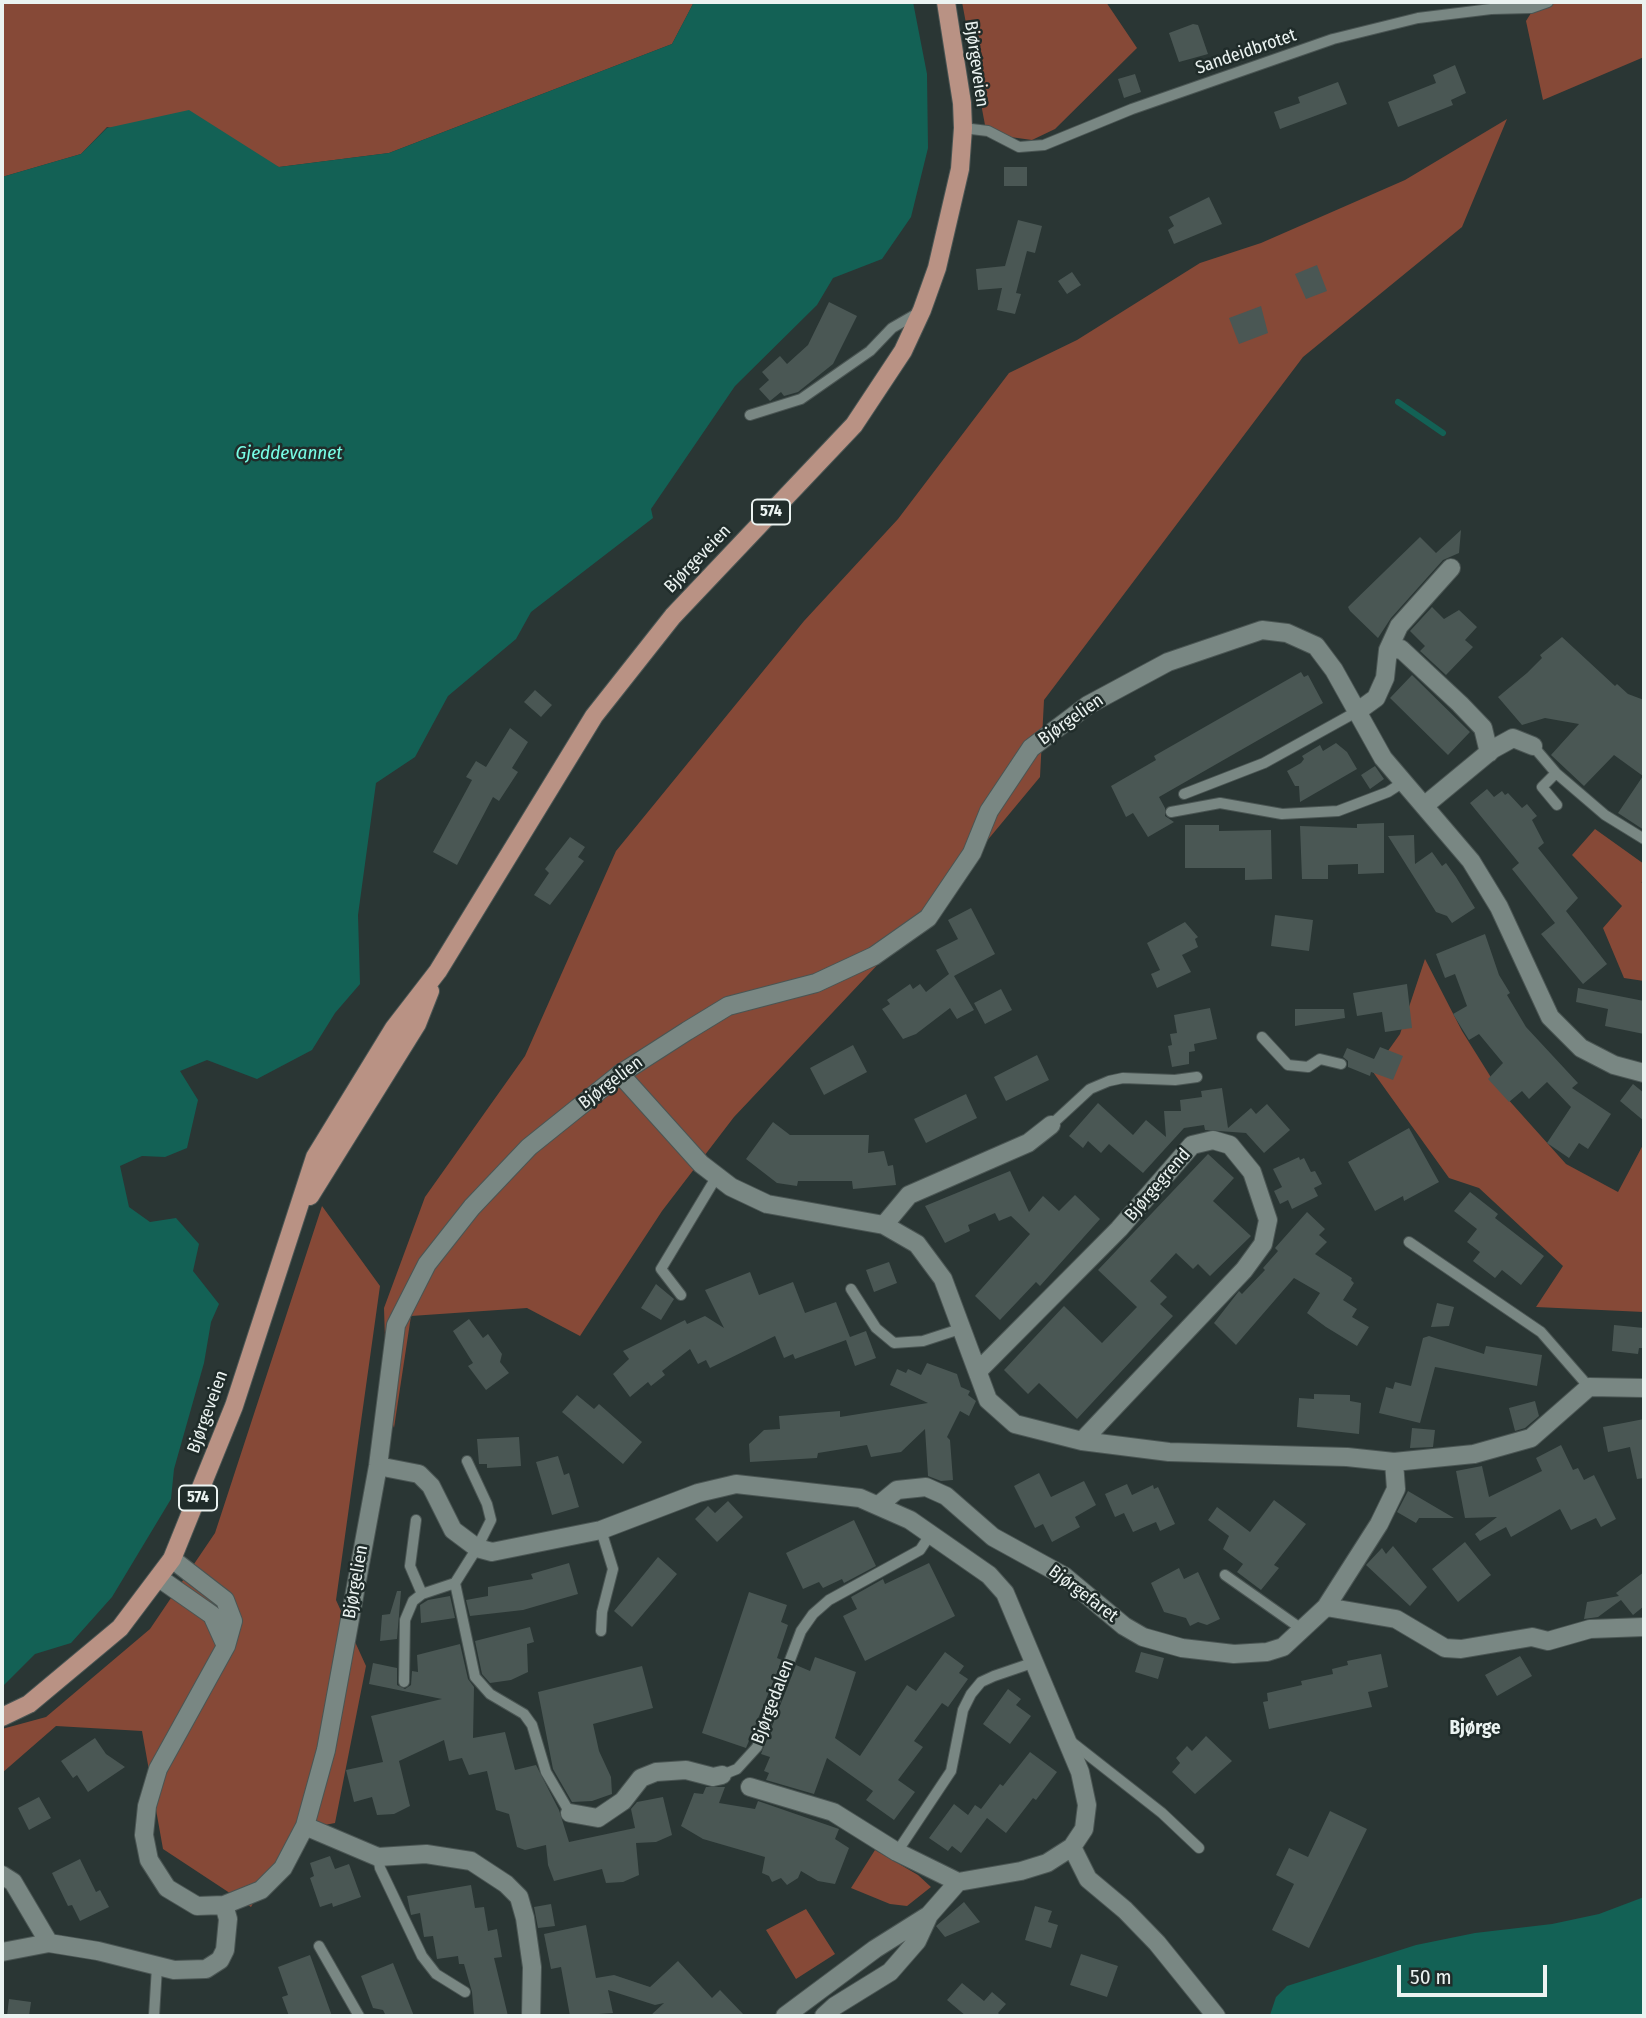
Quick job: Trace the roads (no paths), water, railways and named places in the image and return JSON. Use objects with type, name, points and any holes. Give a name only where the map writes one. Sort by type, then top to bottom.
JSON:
[{"type":"main road","name":"Bjørgeveien","points":[[2,1717],[29,1703],[120,1628],[172,1559],[234,1406],[298,1213],[417,1024],[438,971],[594,716],[673,616],[853,425],[886,379],[922,310],[955,196],[963,128],[946,2]]},
{"type":"street","points":[[1358,711],[1376,698],[1384,678],[1388,650],[1399,626],[1451,568]]},
{"type":"street","name":"Bjørgelien","points":[[172,1559],[225,1600],[233,1620],[226,1646],[158,1769],[147,1805],[144,1835],[149,1860],[167,1888],[197,1906],[224,1905],[261,1890],[283,1868],[305,1826],[326,1750],[377,1466],[396,1325],[427,1264],[472,1207],[529,1147],[620,1074],[728,1006],[816,983],[874,956],[928,918],[972,853],[989,811],[1031,748],[1088,705],[1168,662],[1262,630],[1287,633],[1316,646],[1334,670],[1383,758],[1478,873],[1499,907],[1550,1017],[1581,1048],[1615,1065],[1644,1073]]},
{"type":"street","points":[[1388,650],[1401,649],[1460,704],[1483,728],[1489,752]]},
{"type":"street","points":[[1424,806],[1489,752],[1513,738],[1533,746]]},
{"type":"street","points":[[620,1074],[701,1164],[731,1187],[767,1204],[884,1225],[917,1244],[943,1279],[988,1400],[1015,1424],[1082,1441],[1168,1452],[1347,1457],[1394,1462],[1474,1454],[1531,1438],[1589,1387],[1644,1388]]},
{"type":"street","points":[[884,1225],[909,1195],[1028,1143],[1051,1125]]},
{"type":"street","name":"Bjørgegrend","points":[[978,1371],[1119,1229],[1192,1145],[1213,1140],[1230,1145],[1252,1172],[1268,1220],[1263,1244],[1244,1270],[1082,1441]]},
{"type":"street","name":"Bjørgefaret","points":[[880,1504],[897,1490],[926,1487],[946,1496],[993,1536],[1064,1576],[1124,1626],[1143,1637],[1182,1648],[1234,1654],[1267,1652],[1283,1647],[1303,1631],[1326,1606],[1380,1524],[1396,1489],[1394,1462]]},
{"type":"street","points":[[377,1466],[419,1474],[431,1486],[453,1530],[477,1548],[492,1552],[601,1530],[698,1493],[736,1484],[835,1494],[880,1504],[989,1575],[1005,1593],[1080,1772],[1087,1805],[1084,1829],[1072,1847],[1047,1863],[1021,1871],[958,1882],[897,1852],[833,1812],[750,1787]]},
{"type":"street","points":[[159,1578],[212,1615],[226,1646]]},
{"type":"street","points":[[1326,1606],[1396,1619],[1445,1648],[1461,1649],[1532,1637],[1548,1641],[1590,1629],[1644,1627]]},
{"type":"street","name":"Bjørgedalen","points":[[570,1813],[598,1818],[624,1801],[641,1778],[656,1772],[686,1770],[713,1777],[722,1775]]},
{"type":"street","points":[[305,1826],[378,1857],[426,1854],[453,1856],[471,1861],[493,1873],[519,1898],[525,1919],[531,1968],[531,2016]]},
{"type":"street","points":[[1072,1847],[1088,1880],[1125,1910],[1157,1944],[1216,2016]]},
{"type":"street","points":[[2,1875],[13,1882],[49,1943]]},
{"type":"street","points":[[785,2016],[875,1949],[929,1915],[958,1882]]},
{"type":"street","points":[[2,1952],[49,1943],[98,1951],[157,1967],[191,1971],[206,1969],[220,1960],[225,1950],[228,1919],[224,1905]]},
{"type":"street","points":[[824,2016],[890,1972],[917,1941],[929,1915]]},
{"type":"lane","name":"Sandeidbrotet","points":[[963,128],[988,131],[1019,147],[1044,145],[1132,109],[1333,39],[1418,18],[1470,11],[1531,8],[1548,2]]},
{"type":"lane","points":[[750,415],[801,399],[870,351],[892,328],[922,310]]},
{"type":"lane","points":[[1184,794],[1264,763],[1358,711]]},
{"type":"lane","points":[[1533,746],[1556,773],[1605,815],[1644,839]]},
{"type":"lane","points":[[1556,773],[1542,787],[1557,805]]},
{"type":"lane","points":[[1171,812],[1220,803],[1282,814],[1338,811],[1388,792],[1402,783]]},
{"type":"lane","points":[[1262,1037],[1288,1065],[1308,1067],[1320,1059],[1340,1064]]},
{"type":"lane","points":[[1051,1125],[1090,1089],[1109,1081],[1123,1078],[1175,1080],[1197,1077]]},
{"type":"lane","points":[[681,1295],[661,1269],[717,1177]]},
{"type":"lane","points":[[1409,1242],[1541,1332],[1589,1387]]},
{"type":"lane","points":[[851,1289],[876,1328],[894,1343],[923,1341],[960,1329]]},
{"type":"lane","points":[[404,1682],[405,1620],[413,1601],[422,1594],[455,1583],[491,1520],[487,1504],[467,1461]]},
{"type":"lane","points":[[416,1520],[410,1566],[422,1594]]},
{"type":"lane","points":[[601,1530],[613,1569],[602,1612],[601,1631]]},
{"type":"lane","name":"Bjørgedalen","points":[[722,1775],[737,1769],[757,1747],[801,1630],[813,1614],[829,1600],[920,1550],[930,1535]]},
{"type":"lane","points":[[1226,1575],[1303,1631]]},
{"type":"lane","name":"Bjørgedalen","points":[[455,1583],[475,1677],[490,1694],[524,1714],[532,1725],[546,1772],[570,1813]]},
{"type":"lane","points":[[897,1852],[951,1771],[963,1710],[971,1694],[988,1679],[1035,1662]]},
{"type":"lane","points":[[1066,1738],[1161,1812],[1199,1848]]},
{"type":"lane","points":[[378,1857],[380,1868],[422,1956],[436,1974],[465,1992]]},
{"type":"lane","points":[[319,1946],[359,2016]]},
{"type":"lane","points":[[154,2016],[157,1967]]},
{"type":"water","name":"Gjeddevannet","points":[[694,2],[913,2],[927,74],[928,148],[911,217],[882,259],[833,278],[817,305],[735,386],[651,509],[653,518],[531,612],[516,639],[448,696],[415,757],[376,783],[358,915],[360,984],[335,1013],[312,1050],[257,1079],[207,1060],[180,1071],[198,1100],[187,1148],[165,1157],[142,1156],[120,1166],[129,1207],[150,1222],[176,1218],[199,1244],[193,1271],[219,1304],[211,1322],[204,1363],[174,1469],[171,1499],[112,1597],[71,1643],[35,1654],[4,1685],[2,177],[81,154],[107,128],[189,110],[279,167],[389,153],[672,44]]},
{"type":"water","points":[[1644,1897],[1644,2016],[1270,2015],[1276,1997],[1287,1986],[1416,1945],[1475,1933],[1552,1924],[1599,1914]]},
{"type":"waterway","points":[[1398,402],[1443,433]]},
{"type":"district","name":"Bjørge","points":[[1475,1729]]}]
